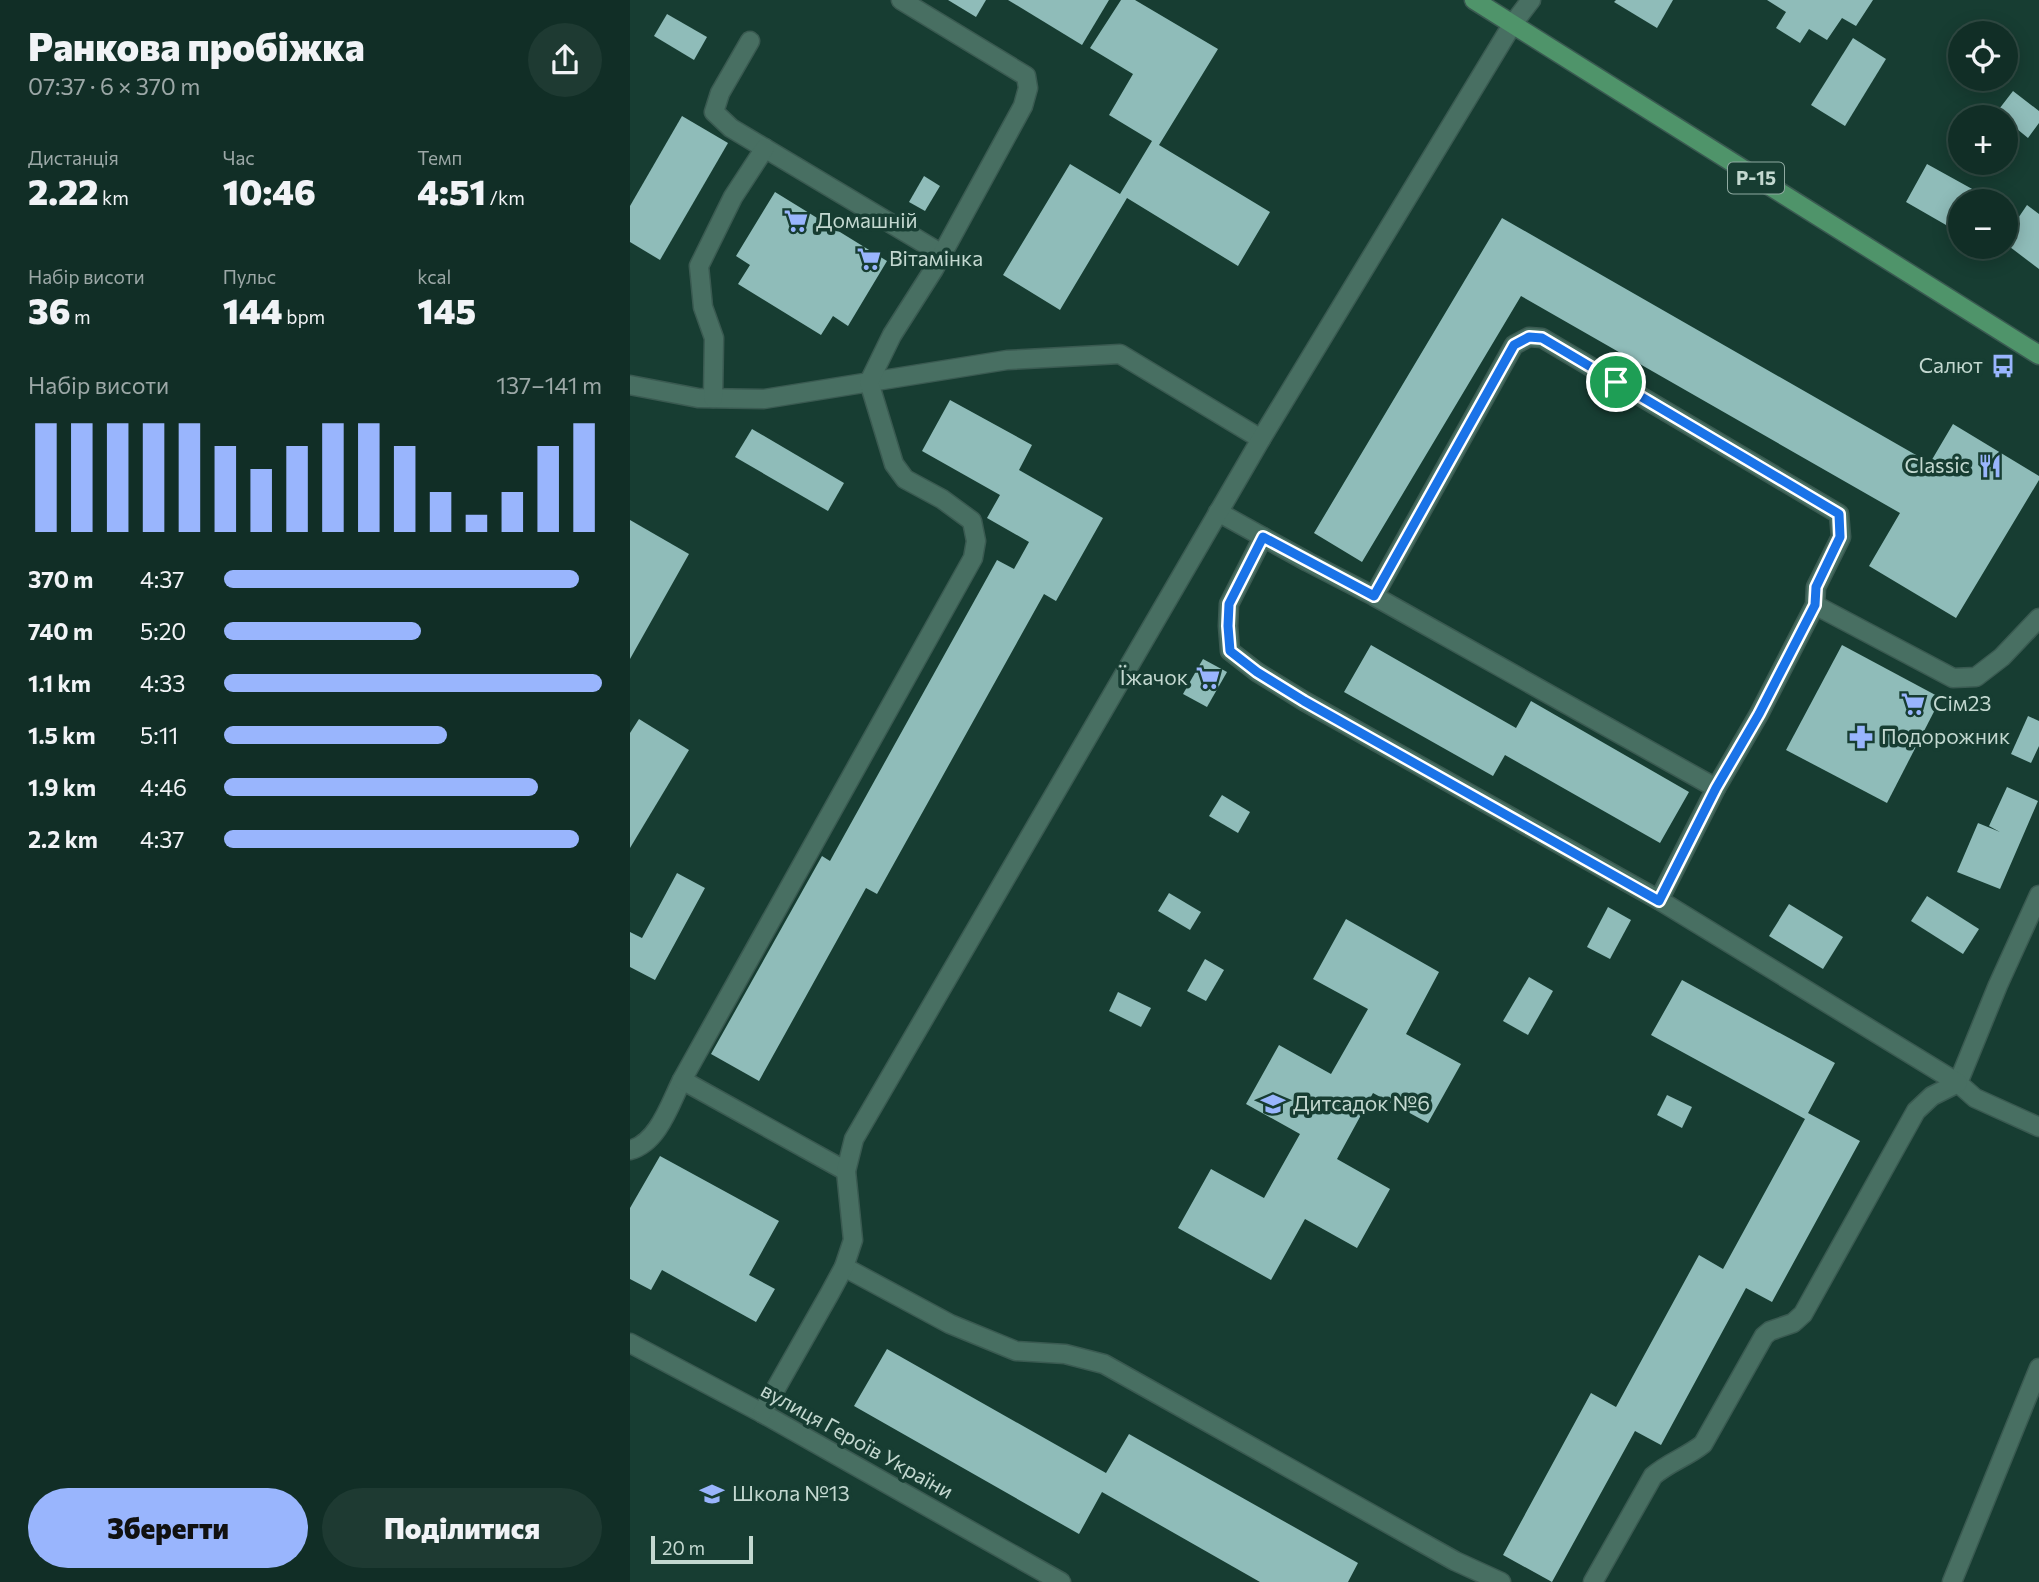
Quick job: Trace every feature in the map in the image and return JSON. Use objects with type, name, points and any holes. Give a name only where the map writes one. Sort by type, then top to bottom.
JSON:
[{"type":"main road","name":"Р-15","points":[[1474,0],[2039,355]]},
{"type":"street","points":[[630,1150],[640,1147],[655,1132],[973,558],[976,541],[972,521],[942,499],[905,479],[894,464],[869,382],[892,335],[942,254],[1023,106],[1028,88],[1026,76],[901,0]]},
{"type":"street","points":[[762,1413],[844,1267],[853,1240],[846,1171],[854,1139],[1261,439],[1512,25],[1531,0]]},
{"type":"street","points":[[750,41],[720,93],[714,112],[731,128],[942,254]]},
{"type":"street","points":[[713,398],[715,338],[703,307],[699,266],[733,197],[765,148]]},
{"type":"street","points":[[1374,596],[1514,345],[1529,337],[1542,338],[1839,514],[1840,537],[1816,587],[1815,605],[1759,714],[1716,788],[1659,901]]},
{"type":"street","points":[[631,388],[698,398],[764,399],[1007,360],[1120,354],[1261,439]]},
{"type":"street","points":[[1218,512],[1374,596],[1716,788]]},
{"type":"street","points":[[1263,537],[1229,604],[1228,626],[1230,651],[1257,672],[1659,901],[1958,1083],[1975,1098],[2039,1127]]},
{"type":"street","points":[[1815,605],[1953,678],[1976,677],[2002,657],[2039,618]]},
{"type":"street","points":[[1593,1582],[1653,1475],[1703,1444],[1764,1336],[1770,1331],[1793,1323],[1803,1314],[1916,1111],[1932,1096],[1958,1083],[2039,895]]},
{"type":"street","points":[[682,1080],[846,1171]]},
{"type":"street","points":[[844,1267],[950,1324],[1016,1352],[1065,1354],[1104,1364],[1455,1561],[1501,1582]]},
{"type":"street","name":"вулиця Героїв України","points":[[630,1343],[762,1413],[1061,1582]]},
{"type":"street","points":[[1952,1582],[2037,1378]]},
{"type":"building","points":[[948,0],[986,0],[976,17]]},
{"type":"building","points":[[1008,0],[1109,0],[1082,45]]},
{"type":"building","points":[[1121,0],[1135,0],[1218,49],[1159,145],[1270,212],[1238,266],[1127,198],[1060,310],[1003,275],[1070,164],[1120,194],[1152,141],[1109,115],[1133,74],[1090,48]]},
{"type":"building","points":[[1673,0],[1657,28],[1614,2]]},
{"type":"building","points":[[1767,0],[1873,0],[1856,26],[1842,18],[1827,40],[1809,29],[1800,43],[1776,28],[1786,12]]},
{"type":"building","points":[[667,14],[707,37],[694,60],[654,36]]},
{"type":"building","points":[[1853,38],[1886,59],[1845,126],[1811,105]]},
{"type":"building","points":[[2013,91],[2039,111],[2039,123],[2028,138],[2018,130],[2018,105],[2002,105]]},
{"type":"building","points":[[682,116],[728,143],[660,260],[630,242],[630,206]]},
{"type":"building","points":[[1927,164],[1972,189],[1948,189],[1948,226],[1906,202]]},
{"type":"building","points":[[924,176],[940,186],[925,211],[909,202]]},
{"type":"building","points":[[775,192],[887,261],[848,326],[833,316],[821,335],[738,284],[750,265],[736,256]]},
{"type":"building","points":[[2027,205],[2039,214],[2039,269],[2018,253],[2018,218]]},
{"type":"building","points":[[1502,218],[1930,463],[1953,424],[2039,476],[1956,618],[1869,566],[1900,513],[1521,296],[1362,562],[1314,533]]},
{"type":"building","points":[[950,400],[1032,445],[1019,470],[1103,518],[1056,601],[1044,594],[877,894],[866,888],[759,1081],[711,1054],[822,856],[830,861],[997,560],[1014,569],[1029,542],[987,518],[1000,495],[922,451]]},
{"type":"building","points":[[752,429],[844,483],[828,511],[735,457]]},
{"type":"building","points":[[630,520],[689,554],[630,659]]},
{"type":"building","points":[[1371,645],[1516,728],[1531,701],[1689,792],[1660,843],[1505,755],[1493,776],[1344,692]]},
{"type":"building","points":[[1842,645],[1941,698],[1887,803],[1786,750]]},
{"type":"building","points":[[1203,659],[1227,672],[1207,707],[1183,694]]},
{"type":"building","points":[[2028,716],[2039,721],[2039,746],[2031,763],[2011,754]]},
{"type":"building","points":[[639,719],[689,750],[630,848],[630,733]]},
{"type":"building","points":[[2007,787],[2038,801],[2000,889],[1957,872],[1978,823],[2000,832],[1989,826]]},
{"type":"building","points":[[1222,795],[1250,812],[1238,833],[1209,816]]},
{"type":"building","points":[[677,873],[705,888],[655,980],[630,967],[630,932],[642,938]]},
{"type":"building","points":[[1169,893],[1201,912],[1190,930],[1158,911]]},
{"type":"building","points":[[1927,896],[1979,929],[1963,954],[1911,921]]},
{"type":"building","points":[[1789,904],[1843,937],[1823,969],[1769,936]]},
{"type":"building","points":[[1608,907],[1631,920],[1610,959],[1587,947]]},
{"type":"building","points":[[1346,919],[1439,972],[1406,1034],[1461,1064],[1428,1123],[1373,1093],[1337,1159],[1390,1189],[1357,1248],[1305,1219],[1271,1280],[1178,1228],[1211,1169],[1264,1198],[1300,1134],[1246,1104],[1279,1045],[1331,1074],[1368,1009],[1313,979]]},
{"type":"building","points":[[1205,959],[1224,970],[1206,1001],[1187,991]]},
{"type":"building","points":[[1529,977],[1553,991],[1528,1035],[1503,1021]]},
{"type":"building","points":[[1682,980],[1835,1063],[1808,1113],[1860,1141],[1772,1302],[1746,1288],[1661,1445],[1635,1431],[1552,1582],[1503,1555],[1591,1393],[1616,1407],[1699,1255],[1723,1269],[1805,1119],[1651,1035]]},
{"type":"building","points":[[1118,992],[1151,1008],[1141,1027],[1109,1011]]},
{"type":"building","points":[[1667,1095],[1692,1107],[1682,1128],[1657,1115]]},
{"type":"building","points":[[660,1156],[779,1221],[749,1275],[775,1289],[756,1322],[662,1270],[651,1290],[630,1279],[630,1208]]},
{"type":"building","points":[[887,1349],[1106,1473],[1129,1434],[1358,1563],[1348,1582],[1260,1582],[1102,1492],[1079,1534],[854,1406]]},
{"type":"place","name":"Домашній","points":[[796,221]]},
{"type":"place","name":"Вітамінка","points":[[869,259]]},
{"type":"place","name":"Салют","points":[[2003,366]]},
{"type":"place","name":"Classic","points":[[1990,466]]},
{"type":"place","name":"Їжачок","points":[[1208,678]]},
{"type":"place","name":"Сім23","points":[[1913,704]]},
{"type":"place","name":"Подорожник","points":[[1861,737]]},
{"type":"place","name":"Дитсадок №6","points":[[1273,1104]]},
{"type":"place","name":"Школа №13","points":[[712,1494]]},
{"type":"route","points":[[1529,337],[1542,338],[1616,382],[1839,514],[1840,537],[1816,587],[1815,605],[1759,714],[1716,788],[1659,901],[1304,701],[1257,672],[1230,651],[1229,604],[1263,537],[1374,596],[1514,345],[1529,337]]}]
